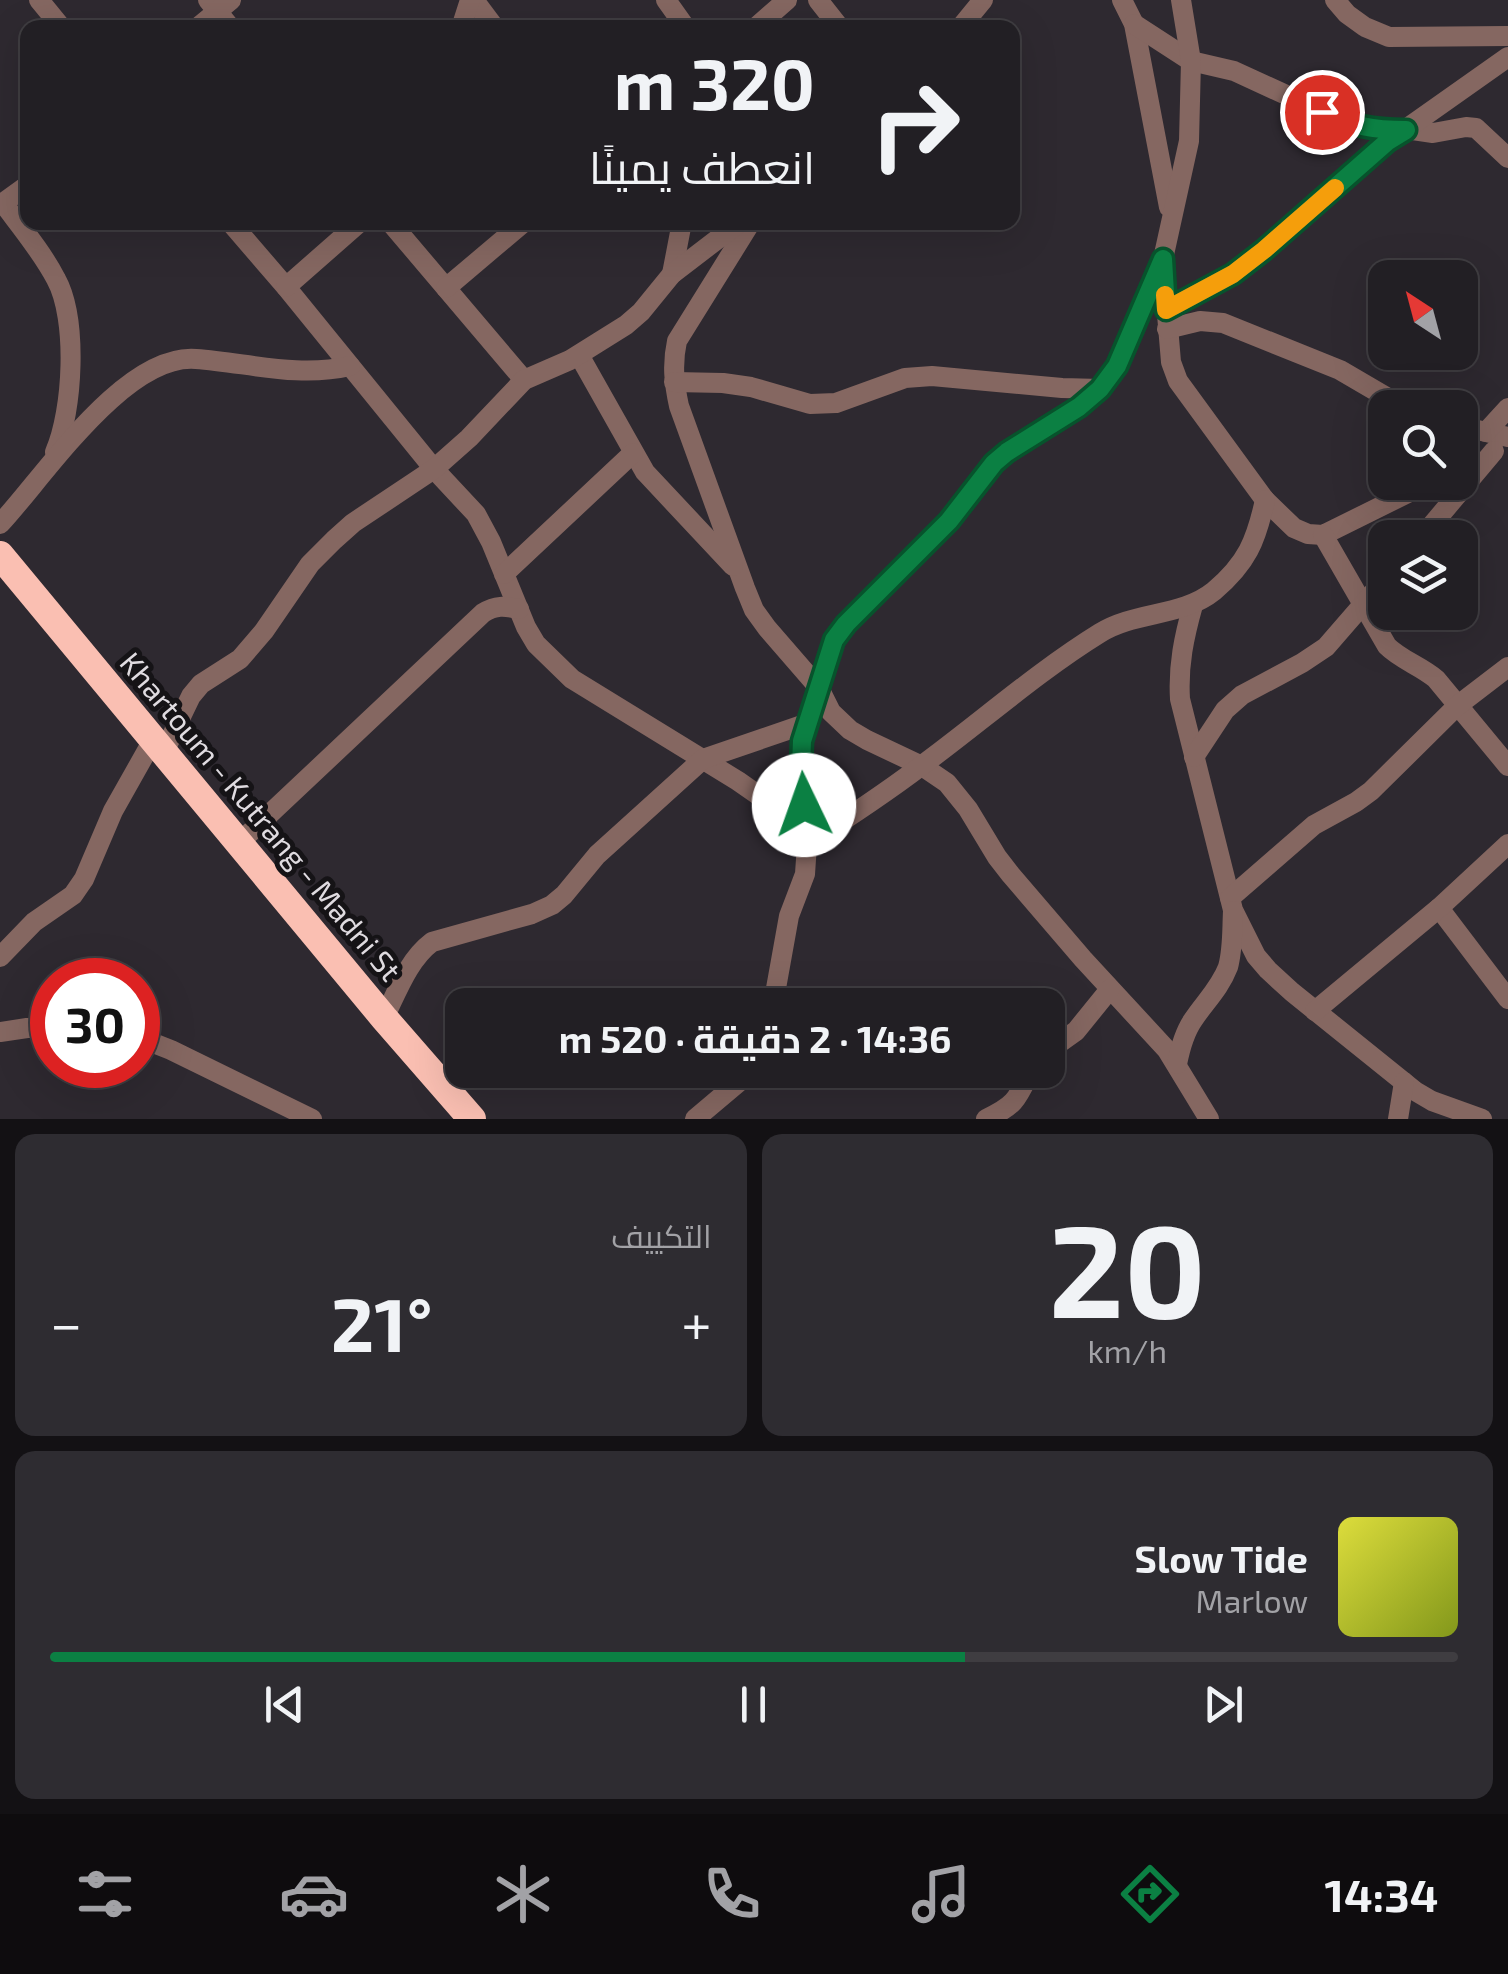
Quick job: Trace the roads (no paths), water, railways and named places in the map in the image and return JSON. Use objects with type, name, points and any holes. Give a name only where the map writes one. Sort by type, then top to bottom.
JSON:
[{"type":"highway","name":"Khartoum - Kutrang - Madni St","points":[[0,555],[472,1119]]},
{"type":"street","points":[[39,0],[55,20]]},
{"type":"street","points":[[472,0],[489,20]]},
{"type":"street","points":[[764,20],[787,0]]},
{"type":"street","points":[[818,0],[834,20]]},
{"type":"street","points":[[967,20],[983,0]]},
{"type":"street","points":[[1122,0],[1134,24],[1171,218]]},
{"type":"street","points":[[777,988],[789,916],[805,874],[802,741],[834,640],[949,521],[994,463],[1100,389],[1117,366],[1163,259],[1190,141],[1191,61],[1182,0]]},
{"type":"street","points":[[1334,0],[1365,27],[1389,37],[1508,36]]},
{"type":"street","points":[[1134,24],[1191,61],[1234,71],[1352,125],[1433,133],[1476,128],[1508,158]]},
{"type":"street","points":[[1167,319],[1264,250],[1388,141],[1508,58]]},
{"type":"street","points":[[1,204],[58,282],[67,308],[68,406],[53,459]]},
{"type":"street","points":[[237,230],[434,469],[476,514],[536,644],[572,680],[761,797],[807,844]]},
{"type":"street","points":[[286,287],[351,230]]},
{"type":"street","points":[[397,230],[524,380]]},
{"type":"street","points":[[446,288],[515,230]]},
{"type":"street","points":[[672,274],[680,230]]},
{"type":"street","points":[[0,957],[34,922],[73,894],[84,879],[114,811],[191,696],[200,684],[240,660],[310,564],[354,523],[434,469],[524,380],[579,356],[626,325],[672,274],[730,230]]},
{"type":"street","points":[[746,230],[677,342],[673,360],[679,406],[754,610],[850,730],[947,783],[1011,875],[1155,1035],[1210,1119]]},
{"type":"street","points":[[1163,259],[1170,362],[1178,382],[1264,500],[1294,528],[1323,535],[1394,500]]},
{"type":"street","points":[[1167,319],[1223,323],[1340,370],[1374,390]]},
{"type":"street","points":[[579,356],[633,453],[664,495],[739,573]]},
{"type":"street","points":[[0,524],[53,459],[119,393],[172,361],[191,358],[300,372],[350,366]]},
{"type":"street","points":[[674,382],[723,383],[810,404],[836,402],[904,378],[932,376],[1100,389]]},
{"type":"street","points":[[1435,520],[1499,441],[1508,408]]},
{"type":"street","points":[[1478,456],[1499,441]]},
{"type":"street","points":[[504,574],[633,453]]},
{"type":"street","points":[[807,844],[867,806],[1102,632],[1124,620],[1193,605],[1210,594],[1245,560],[1257,536],[1264,500]]},
{"type":"street","points":[[1323,535],[1387,646],[1427,671],[1508,766]]},
{"type":"street","points":[[1194,757],[1225,710],[1242,695],[1326,647],[1368,599]]},
{"type":"street","points":[[239,843],[483,613],[502,605],[519,609]]},
{"type":"street","points":[[1193,605],[1181,650],[1180,699],[1231,904],[1256,956],[1315,1011],[1404,1082],[1432,1101],[1482,1119]]},
{"type":"street","points":[[1177,1064],[1191,1022],[1218,988],[1227,969],[1231,904],[1314,825],[1371,791],[1457,706],[1508,667]]},
{"type":"street","points":[[384,1018],[412,963],[432,942],[552,905],[608,845],[703,759],[808,723]]},
{"type":"street","points":[[1315,1011],[1439,908],[1508,844]]},
{"type":"street","points":[[1439,908],[1508,999]]},
{"type":"street","points":[[1065,1038],[1076,1031],[1110,989]]},
{"type":"street","points":[[0,1032],[30,1028]]},
{"type":"street","points":[[160,1046],[312,1119]]},
{"type":"street","points":[[1398,1119],[1404,1082]]},
{"type":"street","points":[[695,1119],[732,1088]]},
{"type":"street","points":[[986,1119],[1007,1110],[1022,1088]]}]
